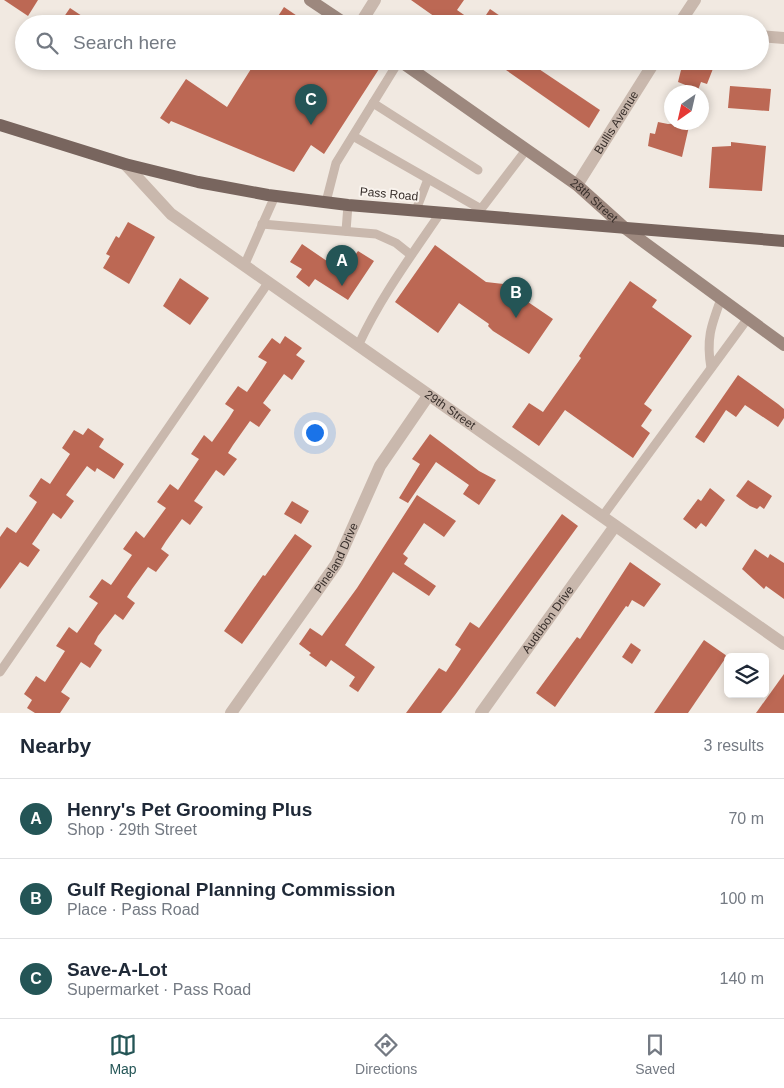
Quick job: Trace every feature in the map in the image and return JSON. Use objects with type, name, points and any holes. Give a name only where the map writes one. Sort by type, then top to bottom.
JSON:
[{"type":"main road","name":"Pass Road","points":[[0,125],[125,164],[198,182],[275,196],[348,205],[441,212],[478,212],[626,229],[784,241]]},
{"type":"street","points":[[310,0],[332,15]]},
{"type":"street","points":[[366,15],[375,0]]},
{"type":"street","points":[[685,15],[695,0]]},
{"type":"street","points":[[769,37],[784,38]]},
{"type":"street","name":"28th Street","points":[[413,70],[577,185],[626,229],[784,344]]},
{"type":"street","name":"Bullis Avenue","points":[[577,185],[649,70]]},
{"type":"street","name":"29th Street","points":[[125,164],[171,214],[428,396],[783,640]]},
{"type":"street","name":"Pineland Drive","points":[[232,713],[336,563],[380,466],[428,396]]},
{"type":"street","name":"Audubon Drive","points":[[481,713],[615,526]]},
{"type":"lane","points":[[326,202],[336,163],[394,70]]},
{"type":"lane","points":[[373,103],[478,170]]},
{"type":"lane","points":[[352,136],[428,179],[478,212],[526,150]]},
{"type":"lane","points":[[416,210],[428,179]]},
{"type":"lane","points":[[244,266],[275,196]]},
{"type":"lane","points":[[346,231],[348,205]]},
{"type":"lane","points":[[358,346],[370,321],[441,212]]},
{"type":"lane","points":[[262,224],[376,234],[396,243],[412,255]]},
{"type":"lane","points":[[0,672],[268,283]]},
{"type":"lane","points":[[711,368],[708,349],[709,330],[721,299]]},
{"type":"lane","points":[[602,517],[748,318]]},
{"type":"building","points":[[4,0],[38,0],[29,15]]},
{"type":"building","points":[[411,0],[464,0],[457,10],[464,15],[432,15]]},
{"type":"building","points":[[284,7],[296,15],[279,15]]},
{"type":"building","points":[[70,8],[80,15],[65,15]]},
{"type":"building","points":[[490,9],[499,15],[486,15]]},
{"type":"building","points":[[250,70],[378,70],[324,154],[311,145],[294,172],[171,121],[169,124],[160,118],[186,79],[227,107]]},
{"type":"building","points":[[506,70],[540,70],[600,110],[589,128]]},
{"type":"building","points":[[681,70],[712,70],[707,84],[701,82],[700,85],[686,85],[678,82]]},
{"type":"building","points":[[730,86],[771,89],[769,111],[728,108]]},
{"type":"building","points":[[658,122],[664,123],[664,130],[688,130],[682,157],[648,146],[650,133],[655,134]]},
{"type":"building","points":[[731,142],[766,146],[762,191],[709,188],[712,147],[731,146]]},
{"type":"building","points":[[128,222],[155,237],[129,284],[103,268],[110,256],[106,254],[116,236],[119,238]]},
{"type":"building","points":[[302,244],[343,272],[358,251],[374,261],[348,300],[315,279],[309,287],[296,277],[302,269],[290,262]]},
{"type":"building","points":[[435,245],[486,282],[531,287],[525,295],[530,298],[528,302],[553,319],[529,354],[493,331],[488,326],[489,324],[459,303],[438,333],[395,302]]},
{"type":"building","points":[[180,278],[209,298],[190,325],[163,306]]},
{"type":"building","points":[[630,281],[657,300],[652,307],[692,336],[644,404],[652,410],[641,426],[650,433],[633,458],[565,410],[539,446],[512,427],[529,403],[543,412],[581,358],[579,356]]},
{"type":"building","points":[[285,336],[302,348],[296,355],[305,361],[292,380],[284,374],[263,403],[271,410],[259,427],[250,421],[233,445],[228,453],[237,459],[224,476],[216,470],[194,501],[203,507],[190,525],[182,519],[161,549],[169,555],[156,572],[148,567],[132,589],[127,597],[135,603],[123,620],[115,614],[98,636],[94,644],[102,650],[90,668],[81,662],[61,692],[70,698],[60,713],[35,713],[27,708],[32,700],[24,694],[36,676],[45,682],[65,651],[56,646],[69,627],[77,633],[98,603],[89,597],[102,579],[111,585],[132,555],[123,549],[136,531],[144,538],[166,508],[157,502],[170,484],[178,490],[199,459],[191,454],[204,435],[212,442],[234,410],[225,404],[238,386],[247,392],[267,362],[258,357],[272,338],[280,344]]},
{"type":"building","points":[[738,375],[784,409],[784,418],[778,427],[745,405],[736,417],[726,410],[704,443],[695,437]]},
{"type":"building","points":[[88,428],[104,439],[99,447],[124,464],[114,479],[97,468],[95,472],[87,466],[66,495],[74,501],[61,519],[53,513],[32,544],[40,550],[28,567],[20,562],[0,589],[0,537],[7,527],[16,533],[37,502],[29,496],[41,478],[50,484],[70,454],[62,448],[74,430],[83,435]]},
{"type":"building","points":[[430,434],[479,471],[496,480],[479,505],[463,494],[469,485],[436,462],[408,503],[399,498],[420,464],[412,459]]},
{"type":"building","points":[[748,480],[772,496],[764,509],[760,506],[757,509],[750,506],[736,496]]},
{"type":"building","points":[[710,488],[725,500],[706,527],[701,523],[696,529],[683,519],[698,499],[701,501]]},
{"type":"building","points":[[417,495],[456,521],[444,537],[424,523],[403,554],[408,558],[404,564],[436,586],[429,596],[393,572],[345,645],[375,667],[358,692],[349,686],[355,677],[331,660],[326,667],[309,655],[311,653],[299,644],[310,628],[322,636],[357,588]]},
{"type":"building","points":[[292,501],[309,511],[301,524],[284,514]]},
{"type":"building","points":[[562,514],[578,526],[441,713],[406,713],[439,668],[446,672],[461,649],[455,645],[470,622],[479,628]]},
{"type":"building","points":[[295,534],[312,546],[242,644],[224,631],[263,575],[265,576]]},
{"type":"building","points":[[755,549],[768,558],[770,554],[784,563],[784,599],[766,586],[764,589],[742,569]]},
{"type":"building","points":[[630,562],[661,584],[644,607],[632,600],[628,607],[626,606],[555,707],[536,693],[577,637],[580,639]]},
{"type":"building","points":[[704,640],[724,654],[724,660],[688,713],[654,713]]},
{"type":"building","points":[[631,643],[641,650],[632,664],[622,657]]},
{"type":"building","points":[[784,674],[784,713],[756,713],[767,698],[769,698],[769,695]]},
{"type":"place","name":"Save-A-Lot","points":[[311,125]]},
{"type":"place","name":"Henry's Pet Grooming Plus","points":[[342,286]]},
{"type":"place","name":"Gulf Regional Planning Commission","points":[[516,318]]}]
